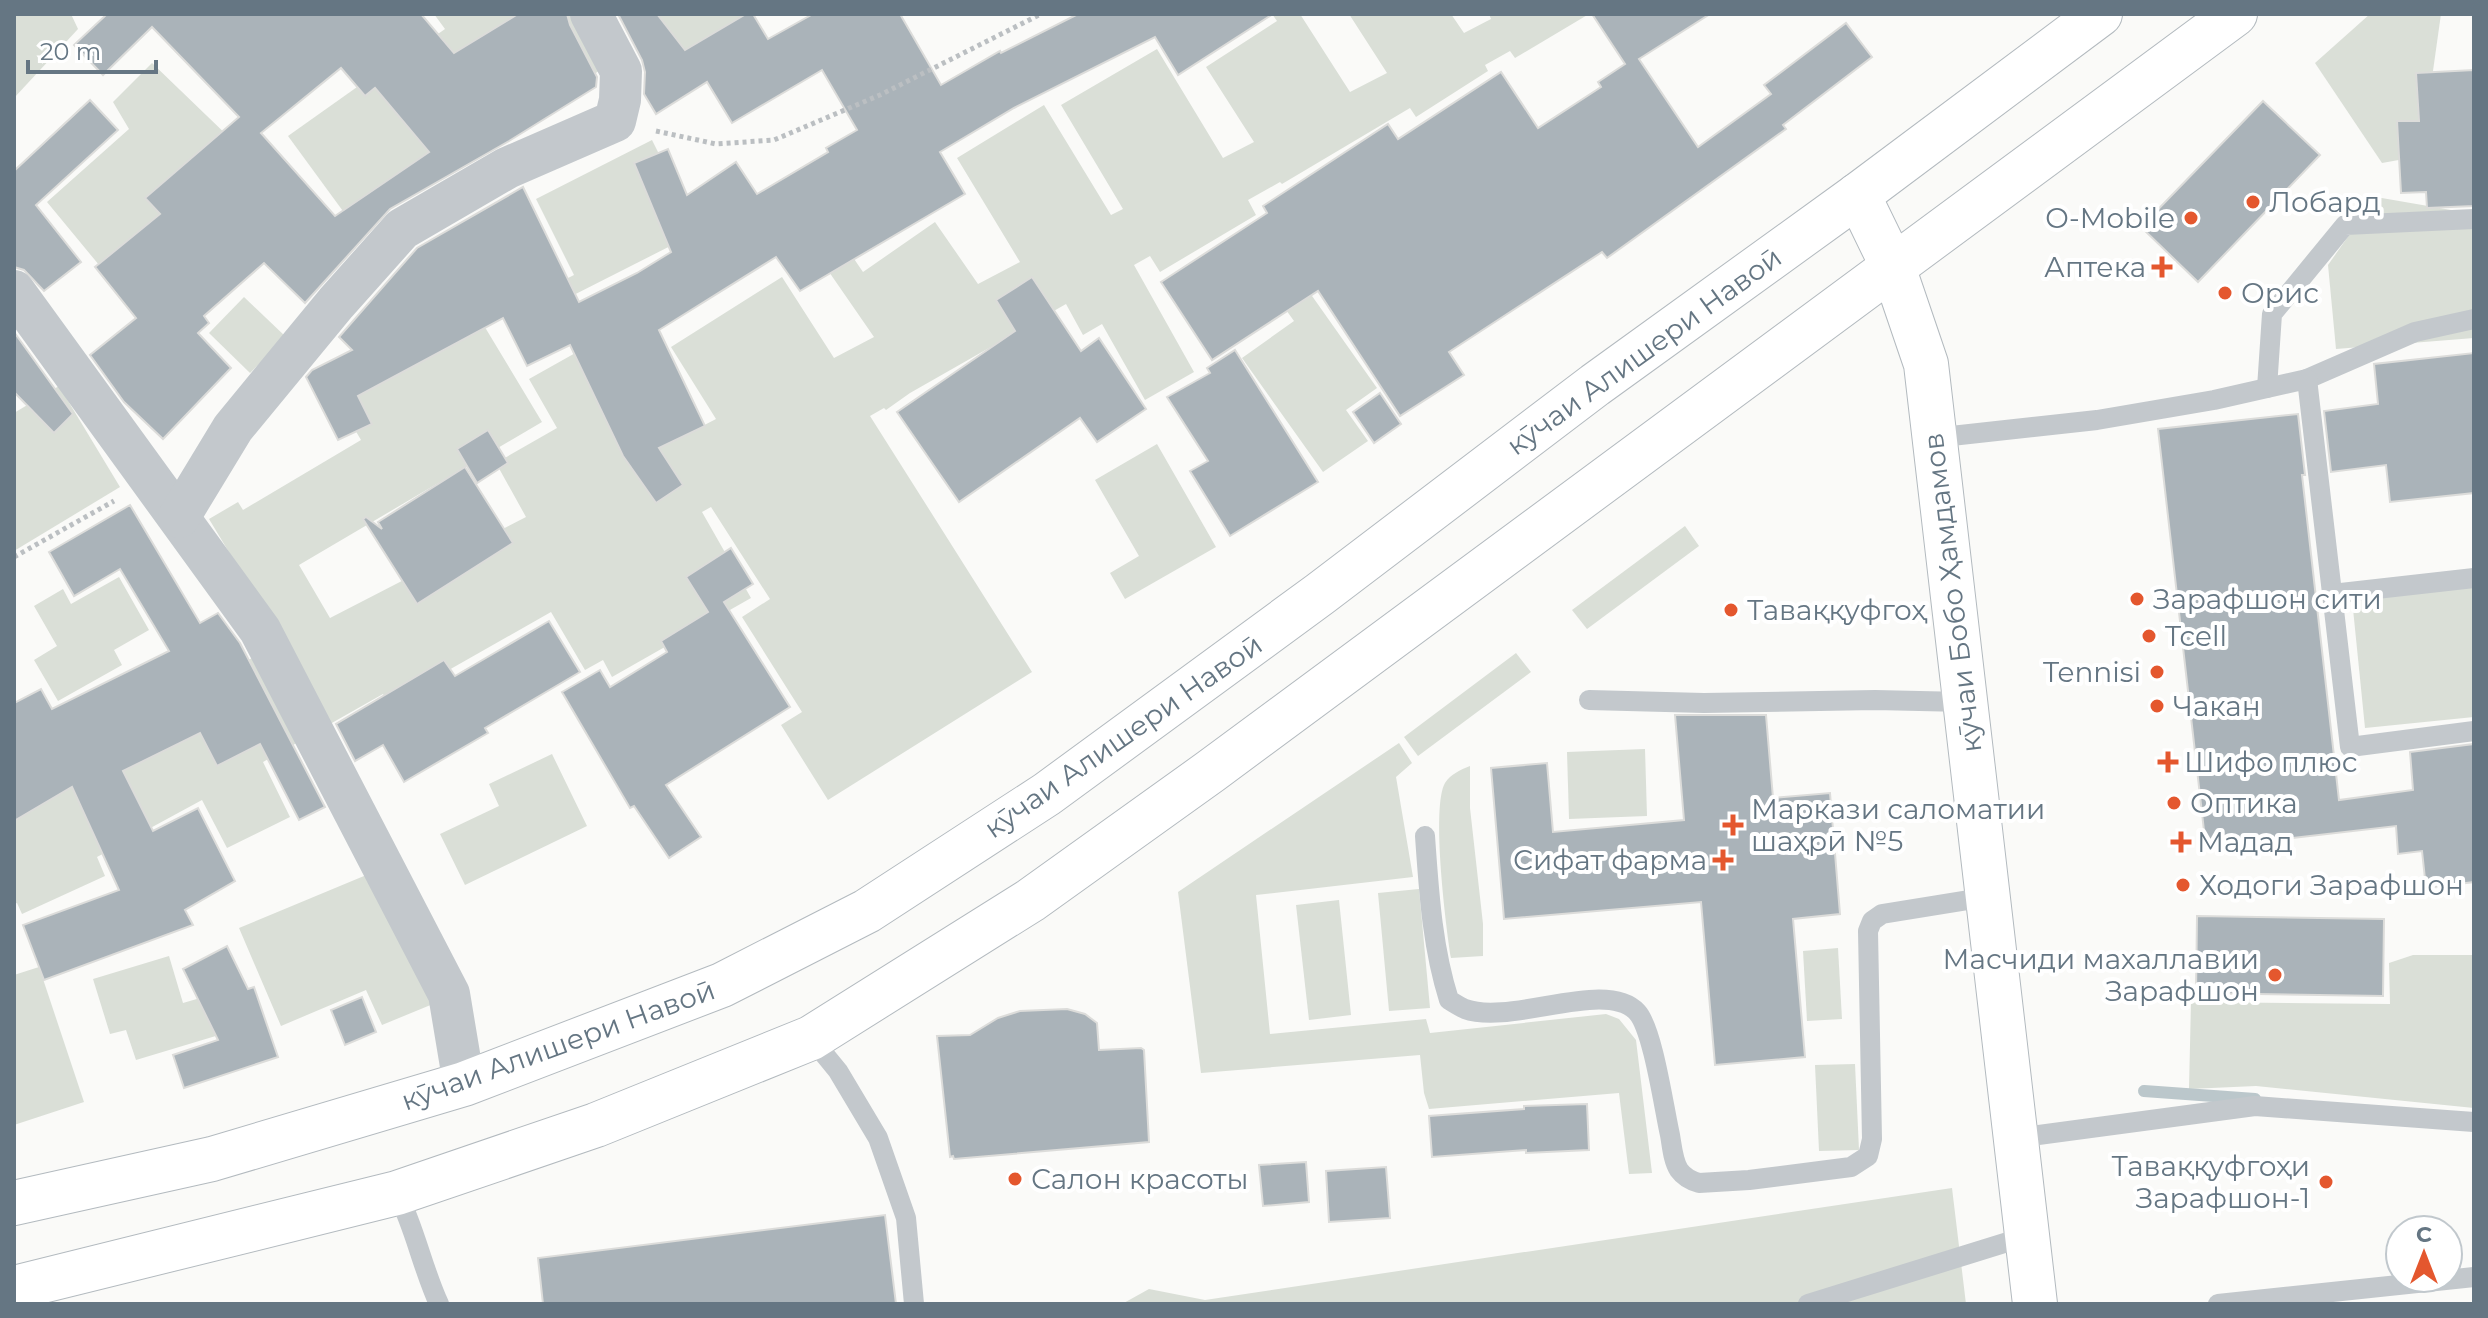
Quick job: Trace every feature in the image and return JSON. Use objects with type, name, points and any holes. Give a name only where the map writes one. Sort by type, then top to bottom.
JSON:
[{"type":"street","points":[[179,517],[233,428],[336,303],[402,229],[507,168],[615,121],[620,100],[621,71],[591,14]]},
{"type":"street","name":"кӯчаи Алишери Навоӣ","points":[[14,1203],[212,1159],[464,1084],[722,985],[867,911],[1047,794],[1320,594],[1595,385],[1858,195],[2100,14]]},
{"type":"street","points":[[14,1288],[397,1193],[596,1125],[811,1038],[1031,900],[1211,771],[2235,14]]},
{"type":"street","name":"кӯчаи Бобо Ҳамдамов","points":[[1858,195],[1893,267],[1926,364],[2035,1304]]},
{"type":"street","points":[[14,291],[260,630],[449,994],[464,1084]]},
{"type":"lane","points":[[2267,388],[2272,314],[2345,225],[2474,219]]},
{"type":"lane","points":[[1933,438],[2097,420],[2214,400],[2307,379],[2415,332],[2474,319]]},
{"type":"lane","points":[[2307,379],[2350,747],[2474,731]]},
{"type":"lane","points":[[2332,594],[2474,578]]},
{"type":"lane","points":[[1589,700],[1964,702]]},
{"type":"lane","points":[[1425,836],[1432,927],[1438,965],[1449,1000],[1465,1009],[1487,1013],[1602,999],[1622,1001],[1633,1008],[1642,1017],[1678,1169],[1699,1183],[1851,1167],[1868,1156],[1872,1139],[1868,931],[1872,921],[1882,914],[1987,897]]},
{"type":"lane","points":[[811,1038],[838,1071],[878,1138],[906,1218],[914,1304]]},
{"type":"lane","points":[[2016,1138],[2255,1106],[2474,1122]]},
{"type":"lane","points":[[397,1193],[407,1213],[423,1271],[439,1304]]},
{"type":"lane","points":[[1808,1304],[2027,1236]]},
{"type":"lane","points":[[2218,1304],[2474,1277]]},
{"type":"path","points":[[615,121],[716,144],[774,140],[880,95],[1041,14]]},
{"type":"path","points":[[14,557],[150,479]]},
{"type":"shaded area","points":[[14,14],[71,14],[78,29],[14,98]]},
{"type":"shaded area","points":[[434,14],[574,14],[610,63],[572,90],[458,97],[421,46],[445,29]]},
{"type":"shaded area","points":[[640,14],[752,14],[693,59]]},
{"type":"shaded area","points":[[1272,14],[1300,14],[1350,92],[1387,73],[1349,14],[1451,14],[1464,33],[1491,19],[1489,14],[1589,14],[1515,58],[1510,51],[1485,65],[1488,71],[1416,117],[1410,108],[1282,184],[1280,182],[1248,200],[1256,215],[1160,272],[1150,256],[1134,265],[1194,372],[1145,400],[1102,324],[1083,335],[1066,304],[910,393],[886,410],[884,408],[870,416],[1032,672],[828,800],[781,725],[802,712],[742,617],[770,599],[711,507],[702,512],[751,598],[612,677],[603,660],[585,670],[551,612],[389,704],[383,694],[263,762],[290,817],[227,848],[202,800],[97,857],[105,876],[22,914],[17,903],[14,904],[14,781],[283,642],[209,519],[238,502],[243,510],[361,440],[321,372],[367,345],[388,380],[483,324],[542,422],[299,565],[330,618],[526,517],[496,463],[557,428],[529,379],[602,338],[664,446],[716,419],[671,347],[782,277],[834,358],[874,337],[827,269],[850,253],[863,272],[935,222],[978,284],[1020,262],[957,158],[1044,105],[1111,215],[1123,209],[1061,105],[1157,49],[1223,158],[1254,142],[1206,67],[1277,21]]},
{"type":"shaded area","points":[[2370,14],[2441,14],[2421,156],[2382,163],[2315,63]]},
{"type":"shaded area","points":[[152,63],[234,142],[104,271],[47,202],[129,129],[113,102]]},
{"type":"shaded area","points":[[374,75],[433,157],[348,218],[288,136]]},
{"type":"shaded area","points":[[652,140],[698,232],[552,306],[544,290],[574,275],[536,199]]},
{"type":"shaded area","points":[[2376,197],[2474,214],[2474,338],[2336,349],[2328,265]]},
{"type":"shaded area","points":[[1305,286],[1377,388],[1346,410],[1368,441],[1323,472],[1242,358],[1294,321],[1281,303]]},
{"type":"shaded area","points":[[244,297],[286,337],[250,373],[209,333]]},
{"type":"shaded area","points":[[59,386],[120,487],[14,551],[14,413]]},
{"type":"shaded area","points":[[1157,444],[1216,547],[1125,599],[1110,573],[1139,556],[1095,480]]},
{"type":"shaded area","points":[[1685,526],[1699,546],[1587,629],[1572,610]]},
{"type":"shaded area","points":[[119,577],[149,630],[114,650],[122,665],[58,701],[34,660],[57,646],[34,606],[63,589],[71,604]]},
{"type":"shaded area","points":[[2474,587],[2474,717],[2365,728],[2352,599]]},
{"type":"shaded area","points":[[1516,653],[1531,672],[1418,756],[1404,737]]},
{"type":"shaded area","points":[[1399,743],[1412,763],[1396,777],[1413,877],[1256,895],[1270,1034],[1426,1019],[1430,1033],[1606,1014],[1619,1019],[1636,1040],[1652,1173],[1629,1174],[1619,1093],[1429,1109],[1420,1055],[1201,1073],[1178,892]]},
{"type":"shaded area","points":[[1645,749],[1647,816],[1569,819],[1567,752]]},
{"type":"shaded area","points":[[552,754],[587,826],[465,885],[440,834],[499,806],[489,784]]},
{"type":"shaded area","points":[[1470,766],[1470,808],[1483,924],[1483,956],[1451,958],[1439,816],[1445,783]]},
{"type":"shaded area","points":[[376,871],[433,1004],[382,1025],[366,990],[281,1026],[239,928]]},
{"type":"shaded area","points":[[1419,889],[1430,1008],[1389,1011],[1378,893]]},
{"type":"shaded area","points":[[1339,900],[1351,1015],[1309,1020],[1296,905]]},
{"type":"shaded area","points":[[1838,948],[1842,1019],[1807,1021],[1803,951]]},
{"type":"shaded area","points":[[2413,955],[2474,955],[2474,1108],[2256,1086],[2189,1089],[2191,1002],[2390,1004],[2389,963]]},
{"type":"shaded area","points":[[169,956],[183,1003],[207,996],[219,1035],[136,1060],[126,1030],[110,1034],[93,979]]},
{"type":"shaded area","points":[[39,967],[84,1102],[14,1125],[14,975]]},
{"type":"shaded area","points":[[1855,1064],[1859,1150],[1819,1151],[1815,1065]]},
{"type":"shaded area","points":[[1952,1188],[1966,1304],[1122,1304],[1149,1289],[1205,1300]]},
{"type":"building","points":[[107,14],[421,14],[454,53],[518,14],[567,14],[597,77],[596,87],[390,209],[305,303],[264,263],[204,316],[209,323],[198,333],[231,368],[163,439],[124,402],[90,355],[136,318],[95,267],[160,214],[145,198],[239,117],[152,27],[103,75],[74,45]],"holes":[[[341,68],[365,96],[375,88],[429,152],[335,216],[261,133]]]},
{"type":"building","points":[[618,14],[657,14],[685,50],[746,14],[753,14],[768,39],[813,14],[900,14],[941,85],[1000,51],[1078,14],[1273,14],[1178,75],[1155,37],[1014,108],[940,152],[965,194],[800,291],[776,257],[659,330],[705,426],[659,448],[683,485],[656,503],[623,456],[570,345],[527,366],[503,318],[358,396],[372,424],[338,440],[306,377],[312,370],[352,350],[339,337],[417,248],[523,187],[579,302],[671,252],[634,163],[668,149],[687,195],[736,162],[757,194],[828,152],[826,148],[857,130],[822,70],[732,123],[707,82],[656,114],[644,94],[642,60]]},
{"type":"building","points":[[1592,14],[1710,14],[1639,59],[1698,147],[1771,94],[1764,85],[1846,23],[1872,57],[1783,125],[1786,129],[1607,258],[1602,252],[1449,352],[1464,375],[1400,416],[1318,291],[1212,360],[1161,282],[1267,213],[1263,206],[1388,124],[1398,139],[1501,72],[1538,128],[1601,87],[1598,82],[1625,64]]},
{"type":"building","points":[[2474,70],[2474,206],[2427,208],[2426,192],[2401,193],[2397,121],[2419,121],[2416,73]]},
{"type":"building","points":[[90,100],[118,130],[36,205],[81,262],[44,291],[24,270],[14,267],[14,171]]},
{"type":"building","points":[[2263,101],[2320,155],[2198,282],[2141,227]]},
{"type":"building","points":[[1032,277],[1081,351],[1099,338],[1146,409],[1097,442],[1080,418],[959,502],[897,412],[1015,331],[996,300]]},
{"type":"building","points":[[14,332],[73,414],[54,433],[14,392]]},
{"type":"building","points":[[1235,350],[1318,482],[1230,536],[1190,471],[1208,461],[1167,397],[1210,373],[1207,368]]},
{"type":"building","points":[[2474,353],[2474,493],[2390,502],[2386,465],[2331,472],[2324,411],[2378,404],[2374,364]]},
{"type":"building","points":[[1380,393],[1401,424],[1374,443],[1353,412]]},
{"type":"building","points":[[2298,414],[2305,475],[2302,475],[2339,800],[2413,790],[2410,752],[2474,744],[2474,882],[2426,888],[2422,851],[2398,854],[2396,826],[2206,848],[2158,429]]},
{"type":"building","points":[[488,430],[508,463],[477,483],[457,449]]},
{"type":"building","points":[[465,467],[513,543],[417,604],[363,519],[366,517],[382,529],[378,522]]},
{"type":"building","points":[[130,505],[200,623],[218,613],[240,643],[325,807],[299,820],[260,744],[217,766],[200,733],[123,771],[153,831],[198,808],[235,881],[185,910],[193,925],[44,980],[23,925],[119,890],[72,787],[14,821],[14,703],[41,689],[52,709],[169,651],[120,569],[74,596],[49,552]]},
{"type":"building","points":[[731,548],[753,584],[724,602],[790,707],[666,785],[701,837],[669,858],[634,806],[630,808],[562,692],[600,670],[610,687],[667,652],[661,641],[708,612],[686,577]]},
{"type":"building","points":[[549,621],[580,672],[485,728],[488,733],[404,782],[383,745],[355,761],[336,724],[444,660],[455,676]]},
{"type":"building","name":"Маркази саломатии шаҳрӣ №5","points":[[1675,715],[1766,715],[1773,798],[1830,793],[1840,914],[1793,919],[1805,1057],[1715,1065],[1701,902],[1504,919],[1491,768],[1547,763],[1553,832],[1684,820]]},
{"type":"building","points":[[2197,916],[2384,919],[2383,996],[2196,993]]},
{"type":"building","points":[[227,946],[248,989],[254,987],[278,1057],[184,1088],[173,1055],[218,1040],[183,969]]},
{"type":"building","points":[[362,997],[376,1032],[345,1045],[331,1010]]},
{"type":"building","points":[[1067,1009],[1085,1014],[1097,1023],[1099,1050],[1144,1050],[1149,1142],[950,1157],[937,1036],[970,1035],[998,1018],[1020,1011]]},
{"type":"building","points":[[1587,1104],[1589,1150],[1526,1153],[1526,1150],[1432,1157],[1429,1116],[1524,1109],[1524,1106]]},
{"type":"building","points":[[1306,1162],[1309,1202],[1263,1206],[1259,1165]]},
{"type":"building","points":[[1386,1167],[1390,1218],[1329,1222],[1326,1171]]},
{"type":"building","points":[[885,1215],[896,1304],[543,1304],[538,1258]]},
{"type":"waterway","points":[[2144,1091],[2255,1099]]},
{"type":"place","name":"Лобард","points":[[2253,202]]},
{"type":"place","name":"O-Mobile","points":[[2191,218]]},
{"type":"place","name":"Аптека","points":[[2162,267]]},
{"type":"place","name":"Орис","points":[[2225,293]]},
{"type":"place","name":"Зарафшон сити","points":[[2137,599]]},
{"type":"place","name":"Таваққуфгоҳ","points":[[1731,610]]},
{"type":"place","name":"Tcell","points":[[2149,636]]},
{"type":"place","name":"Tennisi","points":[[2157,672]]},
{"type":"place","name":"Чакан","points":[[2157,706]]},
{"type":"place","name":"Шифо плюс","points":[[2168,762]]},
{"type":"place","name":"Оптика","points":[[2174,803]]},
{"type":"place","name":"Маркази саломатии шаҳрӣ №5","points":[[1733,825]]},
{"type":"place","name":"Мадад","points":[[2181,842]]},
{"type":"place","name":"Сифат фарма","points":[[1723,860]]},
{"type":"place","name":"Ходоги Зарафшон","points":[[2183,885]]},
{"type":"place","name":"Масчиди махаллавии Зарафшон","points":[[2275,975]]},
{"type":"place","name":"Салон красоты","points":[[1015,1179]]},
{"type":"place","name":"Таваққуфгоҳи Зарафшон-1","points":[[2326,1182]]}]
